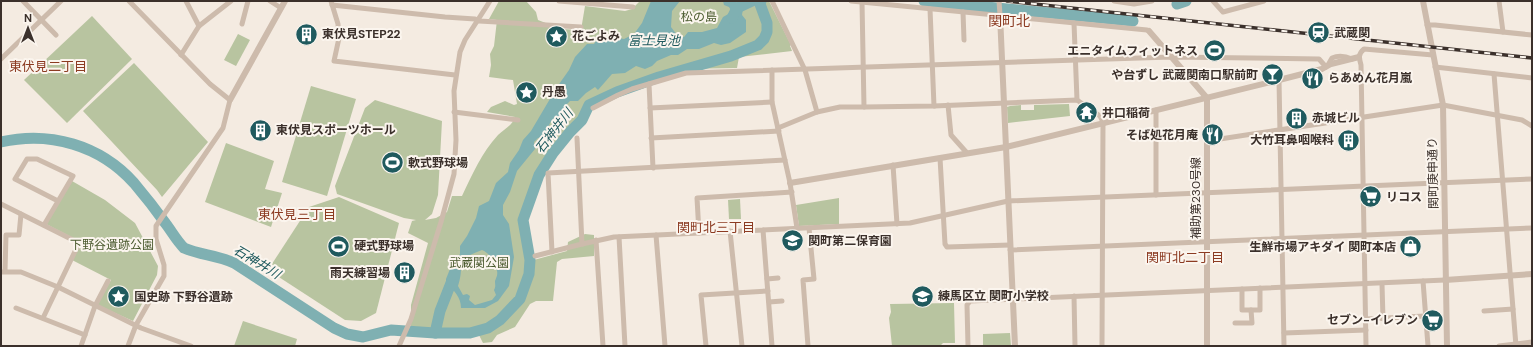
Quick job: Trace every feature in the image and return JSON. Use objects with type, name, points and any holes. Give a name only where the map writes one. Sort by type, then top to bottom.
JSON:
[{"type":"street","points":[[23,1],[56,35]]},
{"type":"street","points":[[1,59],[60,1]]},
{"type":"street","points":[[129,1],[210,84],[230,100]]},
{"type":"street","points":[[186,1],[199,26]]},
{"type":"street","points":[[181,55],[199,26],[231,1]]},
{"type":"street","points":[[242,24],[248,1]]},
{"type":"street","points":[[270,1],[281,8]]},
{"type":"street","points":[[128,346],[136,325],[164,276],[164,265],[156,239],[156,226],[223,128],[230,100],[285,1]]},
{"type":"street","points":[[400,346],[411,319],[454,174],[456,140],[454,112],[455,75],[463,45],[490,1]]},
{"type":"street","points":[[559,1],[633,7]]},
{"type":"street","points":[[772,1],[805,70],[817,112]]},
{"type":"street","points":[[851,1],[963,12],[1000,14],[1149,31],[1207,98]]},
{"type":"street","points":[[999,1],[1015,346]]},
{"type":"street","points":[[1114,1],[1134,4],[1152,1]]},
{"type":"street","points":[[1213,1],[1223,12],[1264,1]]},
{"type":"street","name":"関町庚申通り","points":[[1423,1],[1443,105],[1447,346]]},
{"type":"street","points":[[1499,1],[1503,32]]},
{"type":"street","points":[[862,2],[864,107]]},
{"type":"street","points":[[455,75],[334,61],[339,38],[338,24],[332,3],[445,17],[475,19],[479,21],[581,27]]},
{"type":"street","points":[[930,9],[934,106]]},
{"type":"street","points":[[963,12],[964,40]]},
{"type":"street","points":[[1074,23],[1077,100]]},
{"type":"street","points":[[1427,26],[1435,25],[1532,35]]},
{"type":"street","points":[[790,183],[1006,147],[1322,69],[1327,66],[1356,58],[1364,49],[1433,55]]},
{"type":"street","points":[[593,108],[618,95],[686,73],[1171,57],[1319,59],[1327,66]]},
{"type":"street","points":[[1356,58],[1361,65],[1366,346]]},
{"type":"street","points":[[1435,68],[1532,78]]},
{"type":"street","points":[[772,70],[772,102],[792,192],[797,228]]},
{"type":"street","points":[[1494,74],[1516,345]]},
{"type":"street","points":[[1279,80],[1284,346]]},
{"type":"street","points":[[649,84],[653,168]]},
{"type":"street","name":"補助第230号線","points":[[1207,98],[1207,346]]},
{"type":"street","points":[[651,138],[778,129],[817,112],[840,107],[934,106],[1077,100],[1100,116],[1103,122],[1102,346]]},
{"type":"street","points":[[650,108],[772,102]]},
{"type":"street","points":[[948,105],[950,135],[967,153]]},
{"type":"street","points":[[1207,142],[1443,105],[1498,114],[1522,120],[1532,126]]},
{"type":"street","points":[[1156,110],[1156,195]]},
{"type":"street","points":[[454,112],[518,120]]},
{"type":"street","points":[[577,138],[582,244]]},
{"type":"street","points":[[940,158],[945,244],[947,247],[1010,248],[1103,246],[1532,228]]},
{"type":"street","points":[[44,226],[73,176],[37,159],[27,159],[16,179],[58,201]]},
{"type":"street","points":[[552,252],[548,173],[785,160]]},
{"type":"street","points":[[893,165],[897,224]]},
{"type":"street","points":[[535,256],[596,240],[619,237],[910,223],[1008,201],[1532,179]]},
{"type":"street","points":[[699,233],[697,198],[792,192]]},
{"type":"street","points":[[1,204],[80,243],[44,318]]},
{"type":"street","points":[[21,214],[19,235],[6,235],[3,271],[21,272],[58,287],[141,328],[191,346]]},
{"type":"street","points":[[808,346],[803,280],[814,279],[809,228]]},
{"type":"street","points":[[763,230],[772,346]]},
{"type":"street","points":[[730,231],[742,346]]},
{"type":"street","points":[[656,235],[665,346]]},
{"type":"street","points":[[619,237],[625,346]]},
{"type":"street","points":[[596,240],[603,346]]},
{"type":"street","points":[[968,346],[967,305],[970,301],[1382,284],[1532,274]]},
{"type":"street","points":[[767,279],[778,278]]},
{"type":"street","points":[[81,346],[95,306],[108,281]]},
{"type":"street","points":[[1423,282],[1428,346]]},
{"type":"street","points":[[1382,284],[1383,319]]},
{"type":"street","points":[[1242,289],[1242,310],[1260,310],[1260,288]]},
{"type":"street","points":[[706,346],[700,295],[768,291]]},
{"type":"street","points":[[1074,296],[1075,346]]},
{"type":"street","points":[[769,302],[782,301]]},
{"type":"street","points":[[16,308],[85,335]]},
{"type":"street","points":[[1484,311],[1513,309]]},
{"type":"street","points":[[1235,323],[1252,323],[1251,310]]},
{"type":"street","points":[[1366,319],[1425,316]]},
{"type":"street","points":[[1284,333],[1366,330]]},
{"type":"street","points":[[1499,346],[1532,342]]},
{"type":"green space","name":"武蔵関公園","points":[[499,1],[526,1],[536,12],[538,20],[561,29],[581,30],[585,6],[625,11],[632,9],[640,1],[769,1],[791,45],[792,51],[739,57],[737,68],[680,69],[613,91],[587,106],[580,118],[538,171],[522,218],[525,246],[530,261],[567,251],[568,242],[585,234],[594,235],[594,256],[562,259],[557,262],[553,301],[536,301],[530,304],[515,327],[497,335],[492,342],[483,343],[476,329],[411,329],[411,305],[428,243],[408,233],[412,221],[416,220],[404,218],[337,194],[335,186],[365,108],[375,100],[442,121],[438,195],[432,214],[425,220],[436,218],[447,212],[452,196],[462,196],[487,149],[498,135],[508,127],[515,117],[487,112],[491,107],[505,101],[514,105],[517,104],[513,80],[489,77],[491,65],[490,54],[494,46],[497,20],[489,19]]},
{"type":"green space","points":[[92,16],[132,59],[67,123],[24,80]]},
{"type":"green space","points":[[238,34],[250,40],[236,66],[224,60]]},
{"type":"green space","points":[[134,63],[208,142],[162,197],[83,111]]},
{"type":"green space","points":[[311,86],[356,99],[327,196],[282,182]]},
{"type":"green space","points":[[1069,104],[1070,116],[1008,123],[1007,107],[1010,106],[1021,105],[1021,110],[1034,110],[1034,105]]},
{"type":"green space","points":[[226,143],[274,161],[265,189],[282,193],[271,227],[205,202]]},
{"type":"green space","name":"下野谷遺跡公園","points":[[72,181],[105,200],[135,223],[158,266],[157,275],[133,321],[97,305],[111,280],[72,260],[81,242],[46,224]]},
{"type":"green space","name":"硬式野球場","points":[[339,197],[399,223],[376,313],[361,321],[345,320],[268,270],[309,207]]},
{"type":"green space","points":[[839,198],[839,224],[799,226],[796,205]]},
{"type":"green space","points":[[740,199],[741,219],[729,219],[728,200]]},
{"type":"green space","points":[[954,303],[955,343],[943,343],[940,346],[892,346],[889,318],[891,312],[890,304]]},
{"type":"green space","points":[[243,321],[297,339],[295,346],[234,346]]},
{"type":"green space","points":[[1010,333],[1011,346],[983,346],[983,334]]},
{"type":"water","name":"富士見池","points":[[651,1],[680,1],[672,11],[671,27],[677,35],[684,37],[688,32],[702,32],[717,28],[723,17],[732,12],[729,7],[724,5],[723,1],[736,1],[737,5],[743,9],[742,15],[746,20],[746,32],[730,43],[721,45],[714,43],[699,49],[687,49],[678,55],[671,55],[657,61],[652,66],[645,69],[636,66],[625,73],[612,74],[598,90],[595,87],[578,101],[570,101],[564,107],[562,119],[554,118],[550,123],[544,137],[538,138],[534,142],[535,149],[517,171],[510,192],[503,205],[503,215],[509,224],[514,257],[509,286],[498,301],[485,308],[461,308],[458,297],[446,284],[446,279],[452,264],[460,254],[460,246],[476,218],[479,206],[489,201],[496,183],[508,172],[510,163],[519,150],[523,140],[531,131],[569,70],[575,57],[587,44],[594,44],[597,39],[613,37],[624,39],[634,34],[642,23]],"holes":[[[482,250],[485,251],[492,259],[497,271],[494,290],[496,295],[492,300],[475,305],[469,300],[470,296],[467,294],[463,295],[458,286],[462,264],[463,260],[467,257]]]},
{"type":"waterway","name":"石神井川","points":[[732,18],[737,8],[752,1]]},
{"type":"waterway","name":"石神井川","points":[[1,142],[38,138],[56,140],[90,150],[121,170],[134,183],[184,248],[234,263],[334,328],[347,334],[363,337],[391,330],[435,333],[470,333],[488,328],[500,320],[520,299],[529,274],[530,260],[523,220],[539,175],[553,153],[582,120],[589,105],[617,92],[659,77],[731,56],[758,45],[764,39],[767,32],[767,23],[760,4],[761,1]]},
{"type":"waterway","name":"石神井川","points":[[924,1],[1133,21]]},
{"type":"waterway","name":"石神井川","points":[[1177,4],[1186,1]]},
{"type":"waterway","name":"石神井川","points":[[435,333],[440,311],[451,283]]},
{"type":"railway","points":[[1007,1],[1532,58]]},
{"type":"place","name":"武蔵関","points":[[1318,33]]},
{"type":"place","name":"東伏見STEP22","points":[[306,34]]},
{"type":"place","name":"花ごよみ","points":[[556,36]]},
{"type":"place","name":"エニタイムフィットネス","points":[[1214,51]]},
{"type":"place","name":"や台ずし 武蔵関南口駅前町","points":[[1273,75]]},
{"type":"place","name":"らあめん花月嵐","points":[[1312,78]]},
{"type":"place","name":"丹愚","points":[[527,92]]},
{"type":"place","name":"井口稲荷","points":[[1087,113]]},
{"type":"place","name":"赤城ビル","points":[[1296,118]]},
{"type":"place","name":"東伏見スポーツホール","points":[[260,130]]},
{"type":"place","name":"そば処花月庵","points":[[1213,135]]},
{"type":"place","name":"大竹耳鼻咽喉科","points":[[1349,140]]},
{"type":"place","name":"軟式野球場","points":[[392,163]]},
{"type":"place","name":"リコス","points":[[1371,197]]},
{"type":"place","name":"関町第二保育園","points":[[792,241]]},
{"type":"place","name":"硬式野球場","points":[[338,246]]},
{"type":"place","name":"生鮮市場アキダイ 関町本店","points":[[1411,247]]},
{"type":"place","name":"雨天練習場","points":[[405,273]]},
{"type":"place","name":"練馬区立 関町小学校","points":[[923,296]]},
{"type":"place","name":"国史跡 下野谷遺跡","points":[[118,297]]},
{"type":"place","name":"セブン-イレブン","points":[[1433,320]]},
{"type":"district","name":"関町北","points":[[1009,21]]},
{"type":"district","name":"東伏見二丁目","points":[[48,66]]},
{"type":"district","name":"東伏見三丁目","points":[[297,214]]},
{"type":"district","name":"関町北三丁目","points":[[716,227]]},
{"type":"district","name":"関町北二丁目","points":[[1185,257]]},
{"type":"park label","name":"松の島","points":[[699,17]]}]
